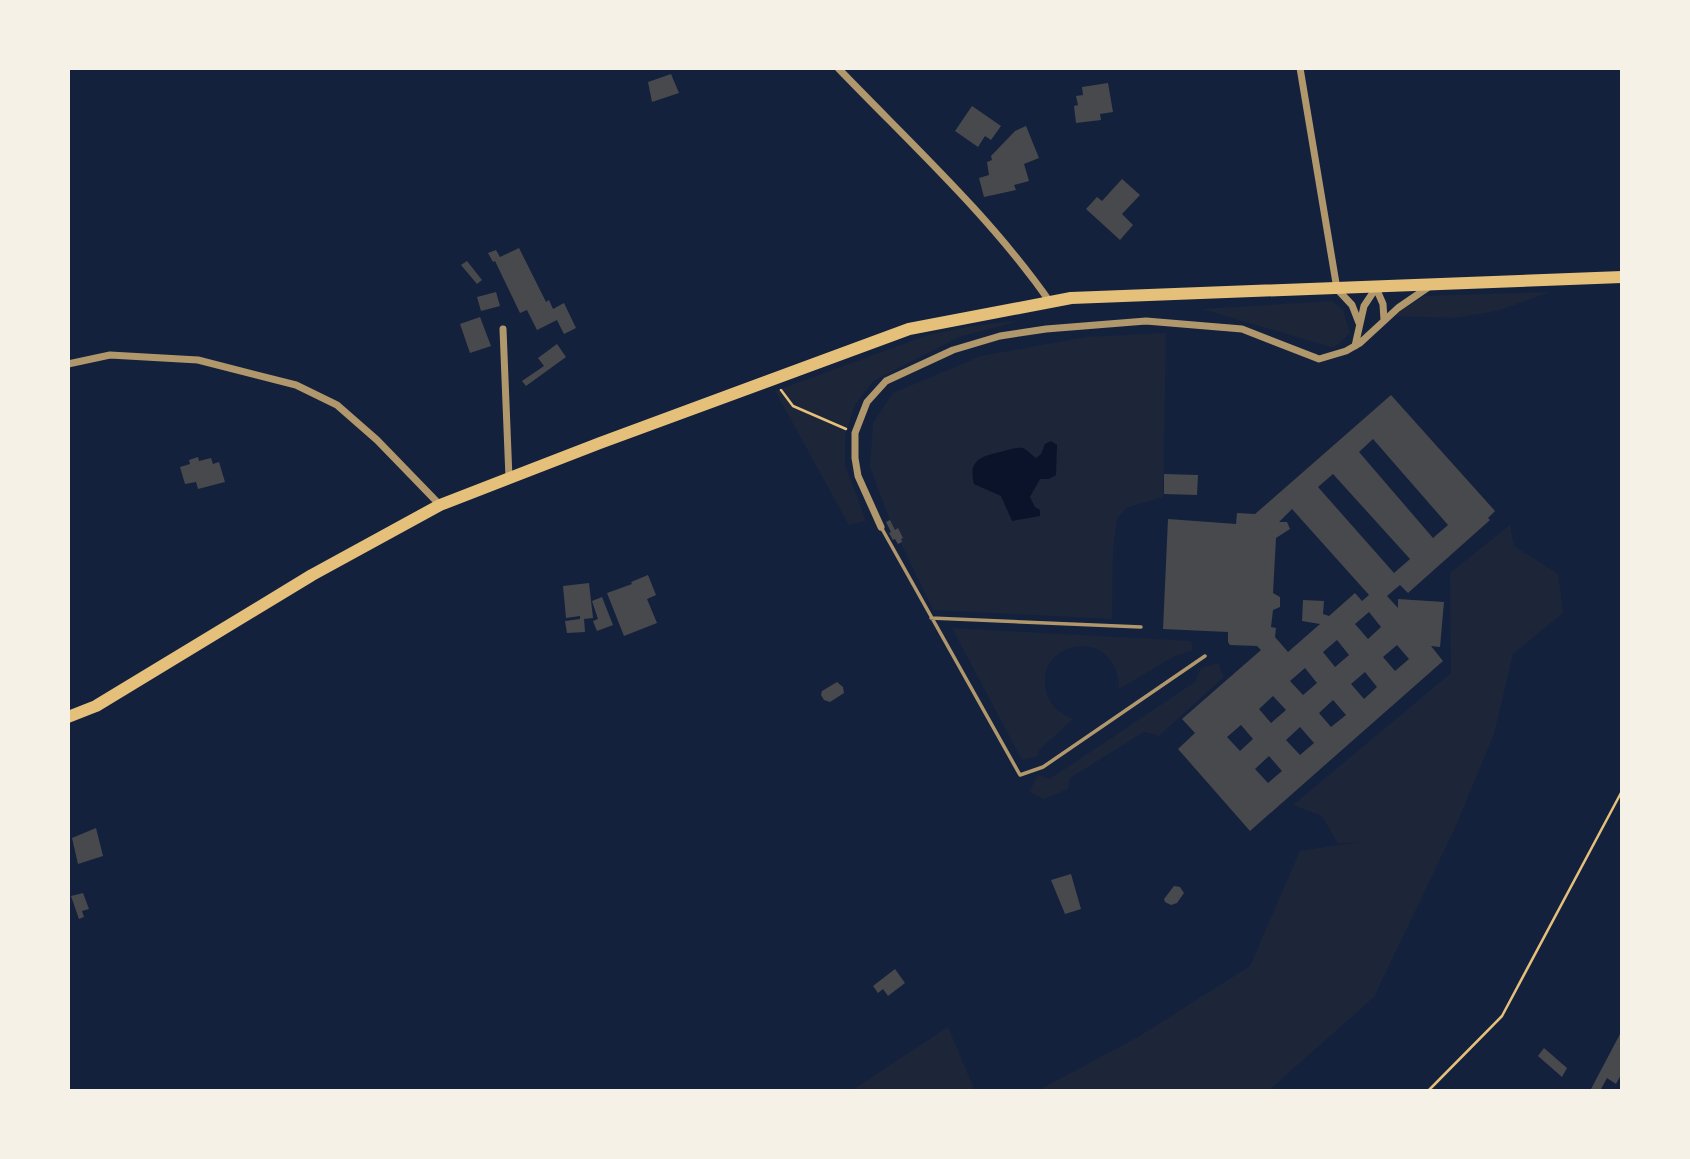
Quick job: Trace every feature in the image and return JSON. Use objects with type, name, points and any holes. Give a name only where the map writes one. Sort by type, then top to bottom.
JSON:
[{"type":"main road","points":[[68,716],[96,706],[312,575],[440,505],[909,329],[1071,298],[1622,277]]},
{"type":"street","points":[[838,68],[992,228],[1021,261],[1050,302]]},
{"type":"street","points":[[1300,68],[1337,289],[1352,305],[1359,323]]},
{"type":"street","points":[[881,527],[858,475],[855,458],[855,433],[867,402],[886,381],[953,350],[1000,336],[1046,329],[1146,321],[1242,329],[1319,359],[1346,351],[1357,344],[1431,285]]},
{"type":"street","points":[[1376,288],[1383,304],[1384,320]]},
{"type":"street","points":[[1357,344],[1364,306],[1376,288]]},
{"type":"street","points":[[503,329],[509,478]]},
{"type":"street","points":[[68,364],[110,355],[198,360],[296,386],[337,405],[377,440],[440,505]]},
{"type":"lane","points":[[881,527],[1020,775],[1044,767],[1205,656]]},
{"type":"lane","points":[[931,618],[1141,628]]},
{"type":"path","points":[[772,379],[793,406],[855,433]]},
{"type":"path","points":[[1428,1091],[1502,1016],[1622,791]]},
{"type":"shaded area","points":[[1550,292],[1497,311],[1455,318],[1393,316],[1423,296]]},
{"type":"shaded area","points":[[1332,301],[1343,310],[1350,333],[1334,348],[1202,309]]},
{"type":"shaded area","points":[[1023,320],[959,337],[873,381],[855,405],[845,435],[845,465],[866,521],[849,525],[775,391],[928,335]]},
{"type":"shaded area","points":[[1166,333],[1163,497],[1126,508],[1117,519],[1113,550],[1112,619],[933,610],[889,518],[870,467],[873,423],[893,393],[981,356],[1086,337]]},
{"type":"shaded area","points":[[1051,441],[1057,445],[1056,475],[1049,479],[1040,479],[1030,497],[1035,507],[1040,510],[1040,516],[1012,521],[1001,496],[974,484],[972,475],[975,463],[984,457],[1017,448],[1024,449],[1036,458],[1045,444]]},
{"type":"shaded area","points":[[1510,525],[1514,546],[1558,574],[1563,613],[1513,654],[1494,734],[1455,828],[1374,997],[1268,1091],[1037,1091],[1138,1037],[1250,966],[1300,851],[1360,842],[1338,844],[1322,816],[1293,805],[1451,673],[1450,573]]},
{"type":"shaded area","points":[[952,628],[1191,641],[1193,650],[1173,657],[1119,689],[1116,669],[1107,656],[1094,648],[1080,646],[1066,650],[1054,658],[1046,670],[1045,687],[1054,707],[1073,719],[1039,750],[1038,756],[1022,760]]},
{"type":"shaded area","points":[[1218,663],[1224,677],[1159,736],[1144,732],[1070,778],[1068,789],[1044,799],[1029,792],[1038,775],[1050,779],[1195,682],[1201,668]]},
{"type":"shaded area","points":[[948,1027],[975,1091],[851,1091]]},
{"type":"building","points":[[671,74],[679,93],[652,102],[648,82]]},
{"type":"building","points":[[1108,83],[1113,112],[1100,114],[1101,120],[1076,123],[1074,106],[1078,105],[1076,96],[1083,95],[1082,87]]},
{"type":"building","points":[[972,106],[1001,126],[991,140],[985,136],[978,147],[955,131]]},
{"type":"building","points":[[1026,126],[1039,158],[1024,164],[1029,181],[1014,185],[1016,190],[984,197],[979,178],[989,175],[987,162],[992,160],[991,156],[1015,131]]},
{"type":"building","points":[[1122,179],[1140,195],[1122,214],[1133,225],[1120,240],[1086,209],[1097,197],[1102,201]]},
{"type":"building","points":[[519,248],[546,302],[549,300],[553,309],[564,303],[576,328],[564,334],[557,320],[537,330],[527,310],[520,313],[495,261],[493,262],[488,253],[496,250],[500,257]]},
{"type":"building","points":[[467,261],[482,280],[477,284],[461,265]]},
{"type":"building","points":[[496,292],[500,306],[481,311],[477,297]]},
{"type":"building","points":[[480,317],[491,346],[470,353],[460,324]]},
{"type":"building","points":[[557,344],[566,357],[526,386],[522,381],[544,366],[538,358]]},
{"type":"building","points":[[1391,395],[1495,511],[1488,518],[1490,520],[1408,593],[1400,585],[1387,596],[1398,608],[1398,599],[1444,602],[1440,647],[1431,646],[1443,661],[1250,831],[1178,749],[1195,733],[1182,719],[1261,650],[1257,646],[1230,645],[1228,632],[1163,629],[1168,519],[1236,524],[1237,513],[1255,514]],"holes":[[[1373,439],[1448,525],[1433,538],[1359,452]],[[1333,474],[1410,559],[1394,573],[1318,487]],[[1292,509],[1369,595],[1362,601],[1355,593],[1329,616],[1323,614],[1324,601],[1303,600],[1302,621],[1320,624],[1288,652],[1275,637],[1276,628],[1271,627],[1273,610],[1280,607],[1280,597],[1273,593],[1276,538],[1290,529],[1287,522],[1279,522]],[[1369,612],[1381,627],[1368,639],[1355,624]],[[1337,640],[1349,655],[1335,667],[1323,652]],[[1397,645],[1409,659],[1395,671],[1383,657]],[[1305,668],[1317,683],[1303,695],[1290,681]],[[1365,672],[1377,687],[1364,699],[1351,684]],[[1273,696],[1286,710],[1271,723],[1259,709]],[[1333,700],[1346,715],[1331,727],[1319,713]],[[1241,725],[1253,739],[1240,751],[1227,737]],[[1300,727],[1314,743],[1300,755],[1286,740]],[[1269,756],[1282,771],[1268,783],[1255,769]]]},
{"type":"building","points":[[198,457],[199,461],[211,458],[213,464],[219,462],[225,482],[198,489],[196,482],[185,484],[180,467],[190,464],[189,460]]},
{"type":"building","points":[[1164,474],[1198,475],[1197,495],[1164,494]]},
{"type":"building","points":[[890,520],[903,538],[898,544],[889,533],[891,532],[886,522]]},
{"type":"building","points":[[648,575],[656,595],[647,599],[657,623],[624,636],[607,593]]},
{"type":"building","points":[[589,583],[593,618],[584,619],[585,632],[567,633],[565,621],[580,619],[580,616],[566,618],[563,586]]},
{"type":"building","points":[[602,597],[613,625],[597,631],[593,621],[598,619],[592,601]]},
{"type":"building","points":[[837,682],[843,687],[844,693],[830,702],[824,700],[822,691]]},
{"type":"building","points":[[96,828],[103,856],[78,864],[72,838]]},
{"type":"building","points":[[1071,874],[1081,909],[1065,914],[1051,880]]},
{"type":"building","points":[[1174,886],[1180,887],[1184,893],[1177,903],[1171,905],[1164,899]]},
{"type":"building","points":[[83,893],[89,909],[82,911],[84,917],[79,919],[71,896]]},
{"type":"building","points":[[895,969],[905,983],[888,996],[883,989],[878,993],[873,986]]},
{"type":"building","points":[[1620,1034],[1622,1073],[1616,1084],[1607,1078],[1600,1091],[1590,1091]]},
{"type":"building","points":[[1544,1048],[1567,1068],[1562,1077],[1538,1056]]}]
